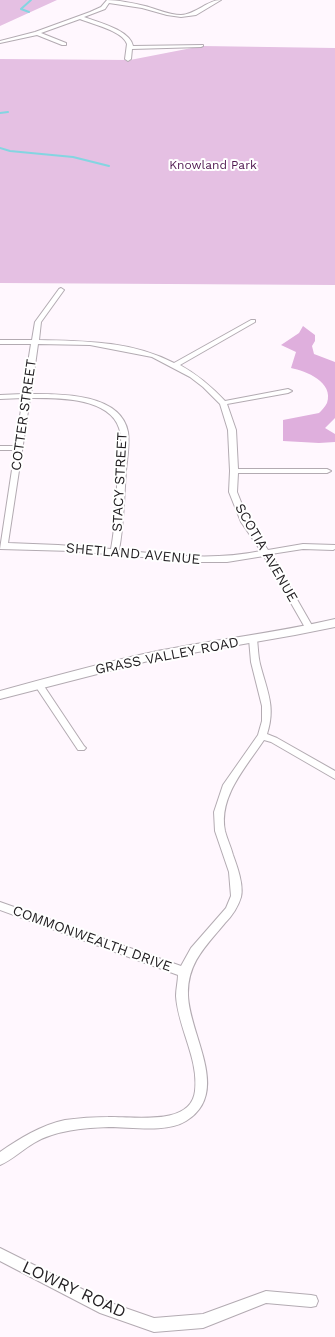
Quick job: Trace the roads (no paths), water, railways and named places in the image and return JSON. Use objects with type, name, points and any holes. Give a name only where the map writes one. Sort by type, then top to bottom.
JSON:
[{"type":"main road","name":"GRASS VALLEY ROAD","points":[[0,696],[173,652],[310,629],[335,623]]},
{"type":"street","points":[[0,42],[37,33],[81,18],[103,8],[109,1],[142,7],[167,14],[189,16],[220,0]]},
{"type":"street","points":[[81,18],[120,35],[128,41],[130,48],[128,59]]},
{"type":"street","points":[[37,33],[64,44]]},
{"type":"street","points":[[130,48],[201,46]]},
{"type":"street","name":"COTTER STREET","points":[[2,546],[20,448],[38,322],[61,290]]},
{"type":"street","points":[[176,365],[253,321]]},
{"type":"street","name":"SCOTIA AVENUE","points":[[0,342],[90,343],[123,348],[154,355],[176,365],[200,380],[223,403],[232,430],[234,471],[233,492],[245,522],[266,553],[310,629]]},
{"type":"street","points":[[223,403],[288,391]]},
{"type":"street","name":"STACY STREET","points":[[0,396],[72,398],[87,400],[111,410],[119,418],[124,434],[119,526],[115,552]]},
{"type":"street","points":[[0,448],[20,448]]},
{"type":"street","points":[[234,471],[327,471]]},
{"type":"street","name":"SHETLAND AVENUE","points":[[2,546],[78,548],[212,560],[240,558],[297,546],[317,545],[333,547]]},
{"type":"street","points":[[0,1157],[31,1138],[64,1126],[108,1122],[160,1123],[181,1118],[195,1107],[201,1093],[202,1078],[182,996],[184,972],[195,951],[222,922],[230,910],[236,896],[234,872],[220,831],[219,812],[228,785],[262,736],[267,721],[267,706],[255,662],[253,639]]},
{"type":"street","points":[[39,685],[81,748]]},
{"type":"street","points":[[262,736],[274,740],[335,775]]},
{"type":"street","name":"COMMONWEALTH DRIVE","points":[[0,906],[184,972]]},
{"type":"street","name":"LOWRY ROAD","points":[[0,1254],[105,1308],[154,1325],[203,1321],[266,1297],[311,1301]]},
{"type":"waterway","points":[[29,12],[21,9],[31,0]]},
{"type":"waterway","points":[[0,113],[8,112]]},
{"type":"waterway","points":[[0,148],[10,151],[73,157],[109,166]]},
{"type":"park label","name":"Knowland Park","points":[[213,165]]}]
